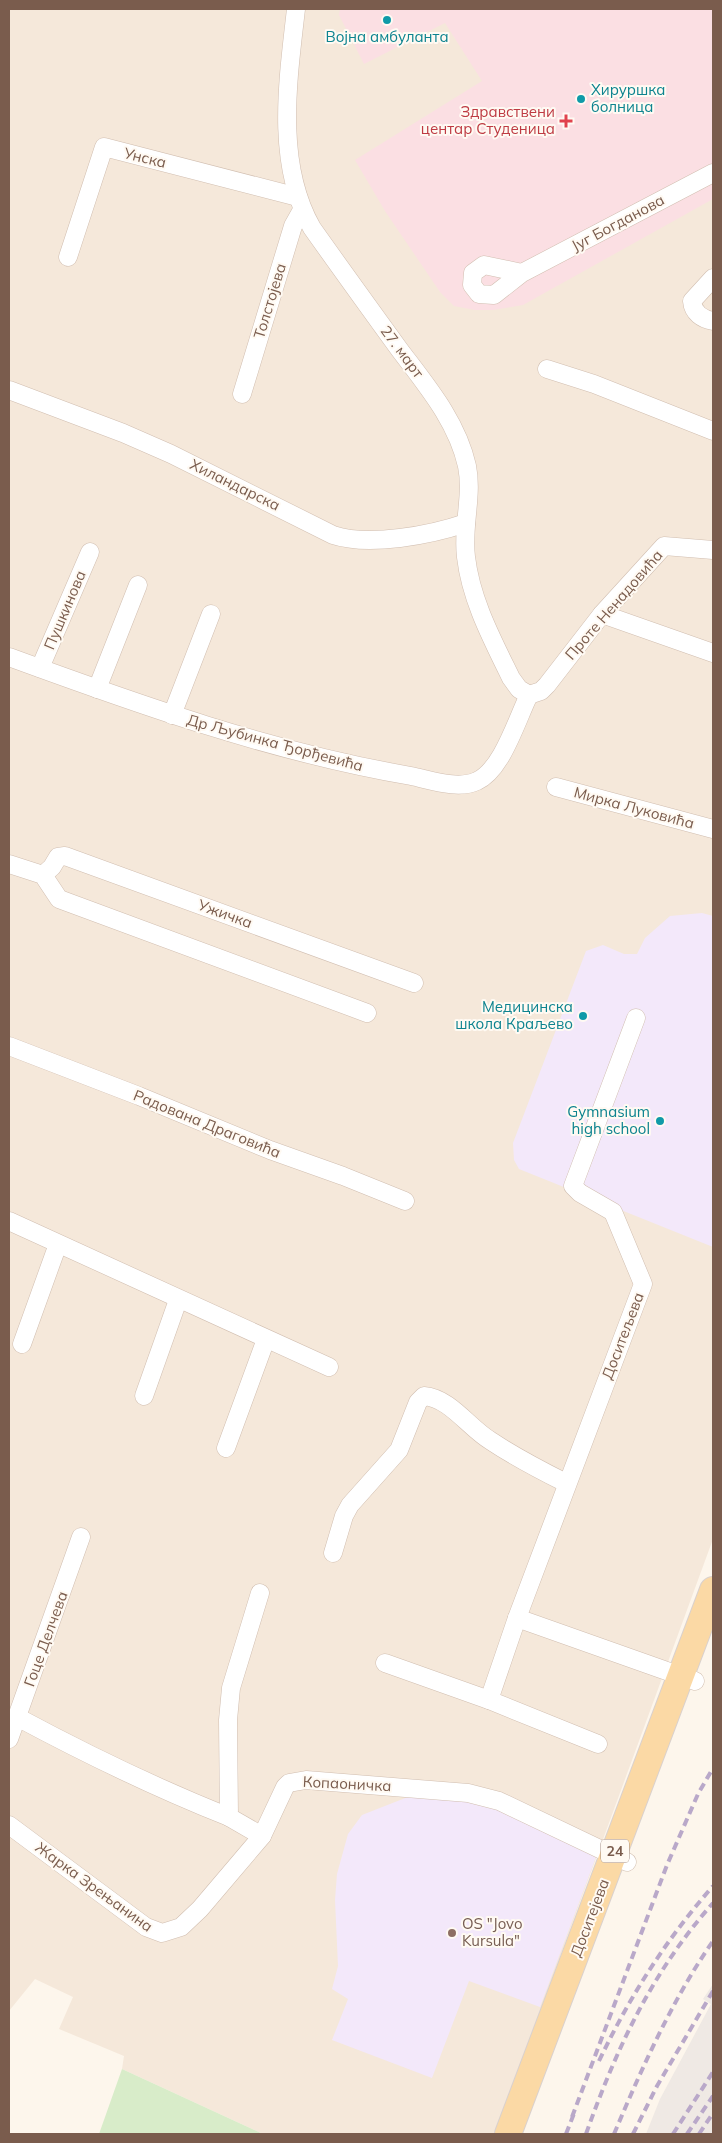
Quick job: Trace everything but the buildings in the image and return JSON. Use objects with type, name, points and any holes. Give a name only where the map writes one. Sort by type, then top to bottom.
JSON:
[{"type":"main road","name":"Доситејева","points":[[525,2134],[620,1860],[688,1678],[713,1590]]},
{"type":"main road","name":"Доситејева","points":[[688,1678],[713,1632]]},
{"type":"main road","name":"Доситејева","points":[[508,2134],[620,1860]]},
{"type":"street","name":"27. март","points":[[296,9],[288,73],[289,154],[300,203],[312,228],[426,383],[451,423],[467,466],[469,493],[466,523],[466,558],[477,604],[511,678],[519,689],[529,695]]},
{"type":"street","name":"Унска","points":[[68,257],[104,147],[300,203]]},
{"type":"street","name":"Југ Богданова","points":[[522,273],[713,173]]},
{"type":"street","name":"Толстојева","points":[[242,394],[300,203]]},
{"type":"street","points":[[713,278],[692,301],[701,317],[713,320]]},
{"type":"street","points":[[547,369],[594,384],[713,431]]},
{"type":"street","name":"Хиландарска","points":[[9,390],[155,447],[245,489],[333,535],[347,539],[386,539],[452,528],[466,523]]},
{"type":"street","name":"Проте Ненадовића","points":[[529,695],[541,691],[547,685],[602,614],[664,546],[713,550]]},
{"type":"street","name":"Пушкинова","points":[[40,668],[90,552]]},
{"type":"street","points":[[97,689],[138,585]]},
{"type":"street","points":[[172,715],[211,614]]},
{"type":"street","points":[[602,614],[713,653]]},
{"type":"street","name":"Др Љубинка Ђорђевића","points":[[9,657],[172,715],[328,760],[464,785],[485,777],[501,756],[529,695]]},
{"type":"street","name":"Мирка Луковића","points":[[556,787],[713,829]]},
{"type":"street","name":"Ужичка","points":[[43,875],[52,867],[58,857],[65,856],[414,983]]},
{"type":"street","points":[[9,864],[43,875],[59,899],[367,1013]]},
{"type":"street","name":"Доситељева","points":[[489,1700],[566,1483],[643,1284],[614,1212],[580,1193],[573,1186],[636,1018]]},
{"type":"street","name":"Радована Драговића","points":[[9,1046],[139,1096],[270,1150],[344,1176],[405,1201]]},
{"type":"street","points":[[9,1221],[178,1300],[329,1367]]},
{"type":"street","points":[[22,1344],[58,1244]]},
{"type":"street","points":[[144,1396],[178,1300]]},
{"type":"street","points":[[226,1448],[266,1339]]},
{"type":"street","points":[[333,1553],[344,1516],[350,1505],[399,1450],[418,1402],[424,1396],[439,1400],[488,1440],[534,1468],[566,1483]]},
{"type":"street","name":"Гоце Делчева","points":[[9,1739],[81,1537]]},
{"type":"street","points":[[229,1817],[228,1720],[231,1688],[260,1593]]},
{"type":"street","points":[[517,1618],[688,1678]]},
{"type":"street","points":[[385,1663],[489,1700],[598,1744]]},
{"type":"street","points":[[17,1717],[155,1786],[229,1817],[262,1836]]},
{"type":"street","name":"Копаоничка","points":[[262,1836],[285,1787],[289,1783],[306,1780],[468,1793],[499,1801],[620,1860]]},
{"type":"street","name":"Жарка Зрењанина","points":[[9,1825],[146,1927],[162,1933],[181,1926],[200,1909],[262,1836]]},
{"type":"shaded area","points":[[9,9],[713,9],[713,1539],[495,2134],[263,2134],[122,2069],[124,2056],[59,2029],[73,1997],[35,1979],[9,2011]]},
{"type":"shaded area","name":"Здравствени центар Студеница","points":[[340,9],[713,9],[713,199],[523,305],[493,310],[475,310],[454,306],[440,292],[385,211],[355,160],[482,81],[445,23],[364,64],[339,15]]},
{"type":"shaded area","points":[[702,913],[713,916],[713,1247],[519,1169],[514,1160],[513,1143],[586,951],[603,945],[624,954],[637,954],[645,938],[670,916]]},
{"type":"shaded area","name":"OS \"Jovo Kursula\"","points":[[418,1793],[469,1799],[498,1807],[596,1857],[540,2007],[469,1981],[432,2078],[332,2040],[348,1999],[332,1989],[338,1966],[335,1900],[337,1874],[348,1834],[362,1815]]},
{"type":"shaded area","points":[[713,1984],[713,2134],[646,2134],[660,2099],[711,2004],[703,1999]]},
{"type":"green space","points":[[122,2069],[263,2134],[99,2134]]},
{"type":"railway","points":[[572,2117],[667,1865],[698,1794],[713,1768]]},
{"type":"railway","points":[[599,2061],[623,2014],[664,1948],[713,1886]]},
{"type":"railway","points":[[586,2134],[610,2071],[638,2012],[672,1956],[713,1903]]},
{"type":"railway","points":[[614,2134],[647,2059],[671,2011],[713,1941]]},
{"type":"railway","points":[[633,2134],[657,2086],[713,1991]]},
{"type":"railway","points":[[673,2134],[713,2072]]},
{"type":"railway","points":[[687,2134],[713,2096]]},
{"type":"railway","points":[[566,2134],[575,2111]]},
{"type":"railway","points":[[699,2134],[713,2113]]},
{"type":"place","name":"Војна амбуланта","points":[[387,20]]},
{"type":"place","name":"Хируршка болница","points":[[581,99]]},
{"type":"place","name":"Здравствени центар Студеница","points":[[566,121]]},
{"type":"place","name":"Медицинска школа Краљево","points":[[583,1016]]},
{"type":"place","name":"Gymnasium high school","points":[[660,1121]]},
{"type":"place","name":"OS \"Jovo Kursula\"","points":[[452,1933]]}]
